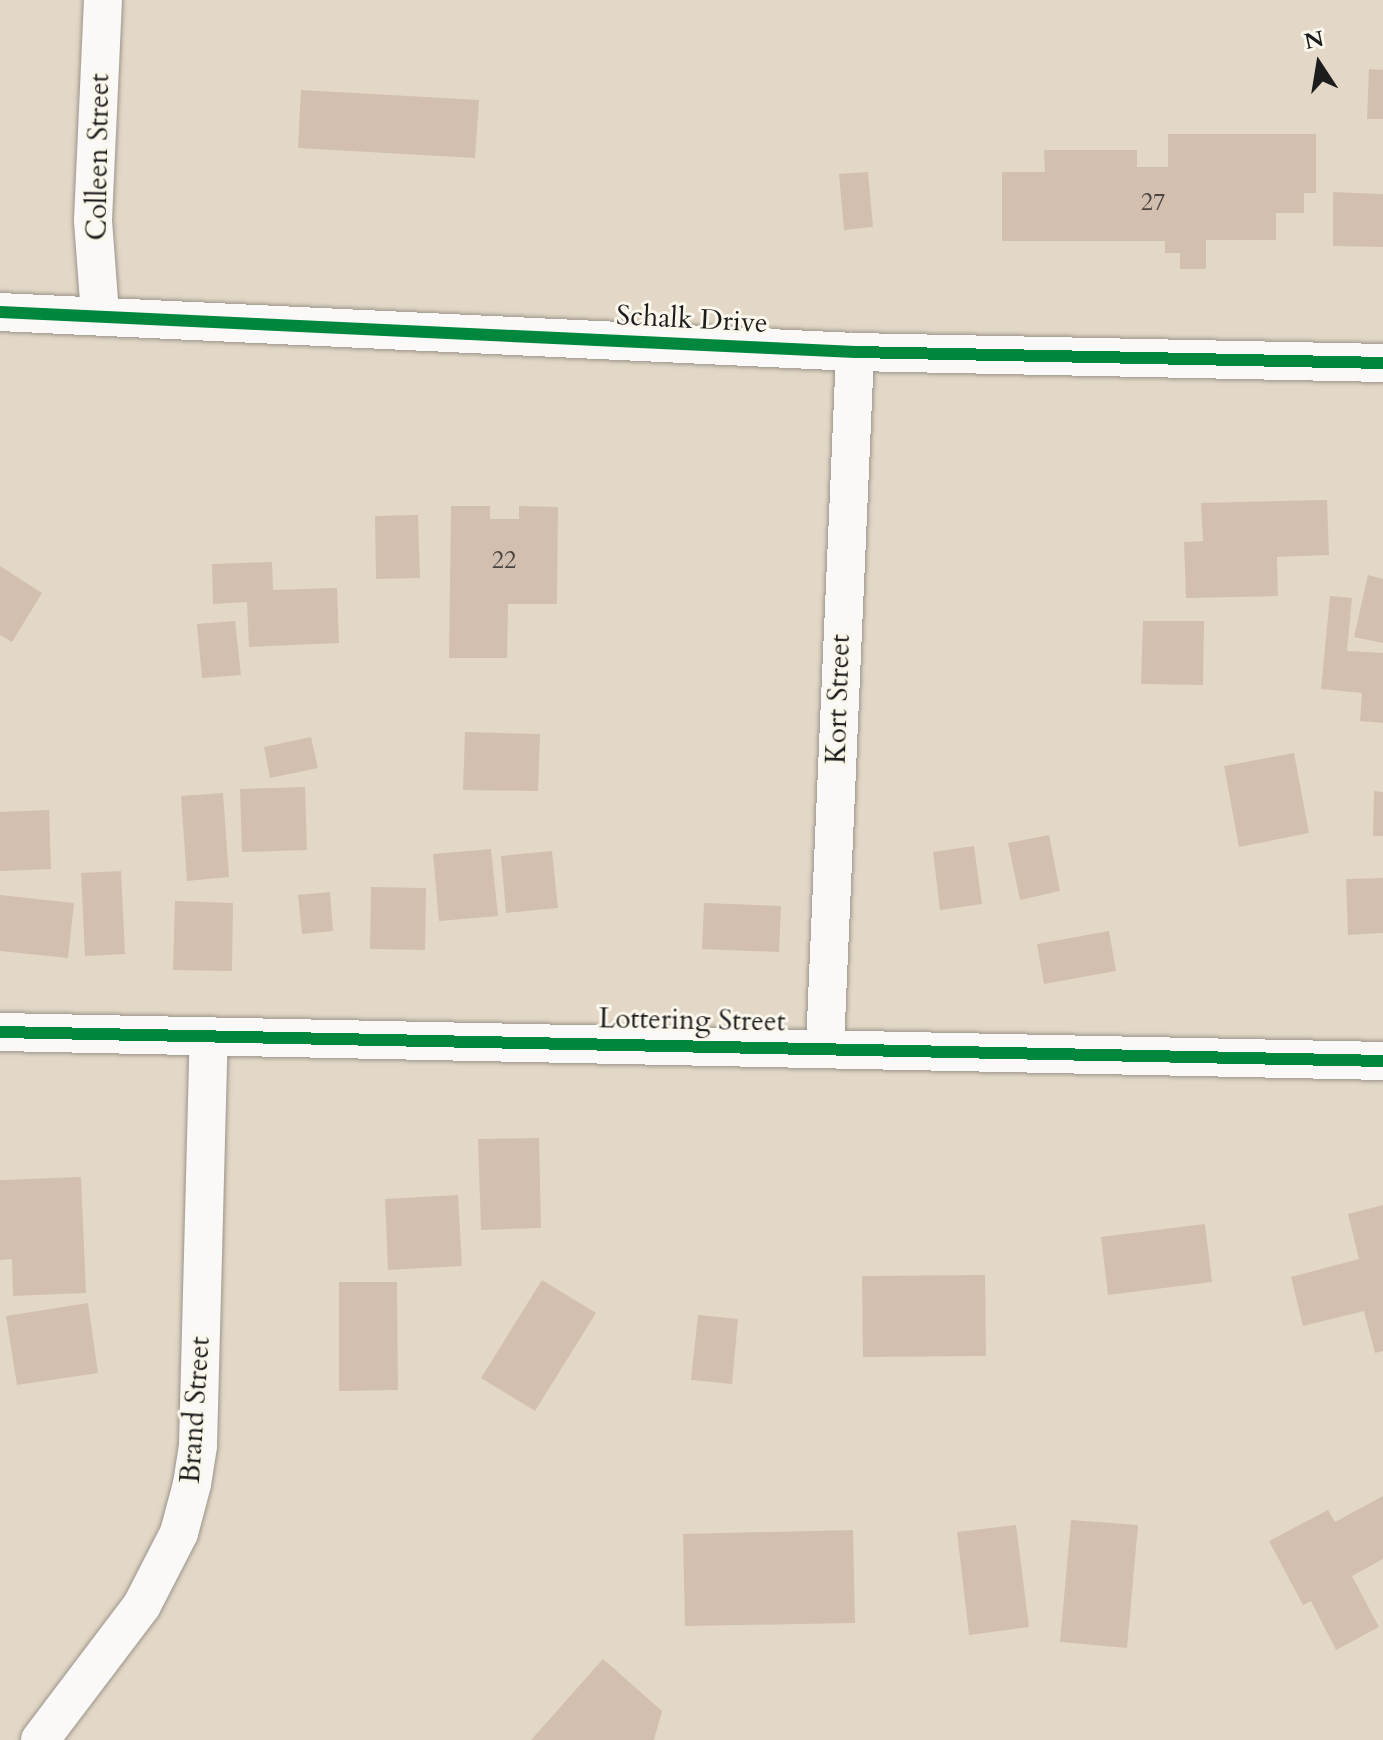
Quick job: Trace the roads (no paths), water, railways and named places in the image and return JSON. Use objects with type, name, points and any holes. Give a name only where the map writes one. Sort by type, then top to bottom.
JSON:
[{"type":"street","name":"Colleen Street","points":[[100,314],[93,220],[103,0]]},
{"type":"street","name":"Schalk Drive","points":[[0,312],[100,314],[855,352],[1383,363]]},
{"type":"street","name":"Kort Street","points":[[825,1046],[855,352]]},
{"type":"street","name":"Lottering Street","points":[[0,1032],[825,1046],[1383,1061]]},
{"type":"street","name":"Brand Street","points":[[40,1740],[142,1605],[179,1533],[192,1484],[198,1445],[209,1036]]}]
